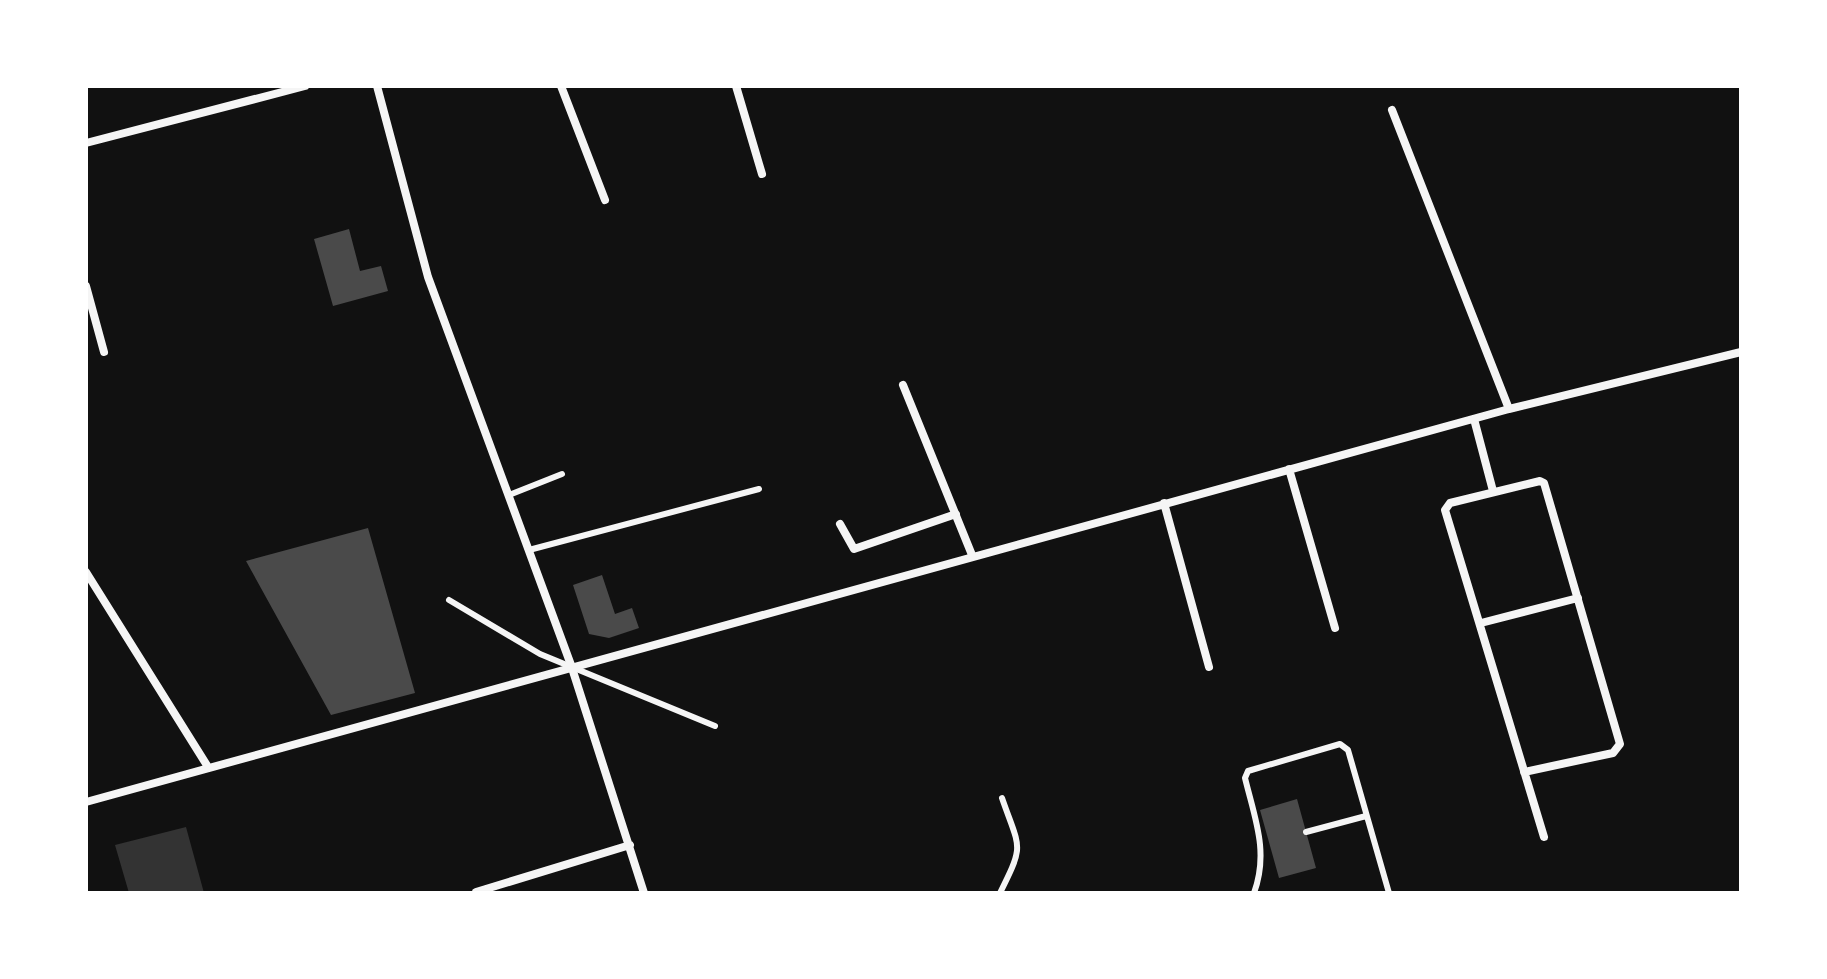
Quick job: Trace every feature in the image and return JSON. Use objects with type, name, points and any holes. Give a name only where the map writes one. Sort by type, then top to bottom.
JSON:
[{"type":"street","points":[[86,142],[305,86]]},
{"type":"street","points":[[377,86],[428,277],[571,665],[644,893]]},
{"type":"street","points":[[561,86],[605,200]]},
{"type":"street","points":[[736,86],[762,174]]},
{"type":"street","points":[[1392,110],[1509,409]]},
{"type":"street","points":[[86,286],[104,352]]},
{"type":"street","points":[[86,802],[972,555],[1509,409],[1741,352]]},
{"type":"street","points":[[903,385],[972,555]]},
{"type":"street","points":[[1474,419],[1493,491]]},
{"type":"street","points":[[1289,469],[1335,628]]},
{"type":"street","points":[[1524,772],[1619,749],[1544,483],[1493,491],[1450,503],[1445,510],[1481,623],[1524,772],[1544,837]]},
{"type":"street","points":[[1164,503],[1209,667]]},
{"type":"street","points":[[840,524],[854,549],[956,514]]},
{"type":"street","points":[[86,572],[208,767]]},
{"type":"street","points":[[1481,623],[1578,598]]},
{"type":"street","points":[[476,892],[630,845]]},
{"type":"lane","points":[[509,495],[562,474]]},
{"type":"lane","points":[[529,550],[759,489]]},
{"type":"lane","points":[[449,600],[540,654],[715,726]]},
{"type":"lane","points":[[1254,893],[1263,870],[1264,841],[1245,778],[1248,771],[1340,744],[1348,750],[1389,893]]},
{"type":"lane","points":[[1000,893],[1018,859],[1020,848],[1002,798]]},
{"type":"lane","points":[[1306,832],[1366,816]]},
{"type":"shaded area","points":[[186,827],[204,893],[129,893],[115,845]]},
{"type":"building","points":[[349,229],[360,271],[381,266],[388,291],[333,306],[314,239]]},
{"type":"building","points":[[368,528],[415,693],[331,715],[246,561]]},
{"type":"building","points":[[602,575],[615,614],[632,608],[639,628],[609,638],[589,634],[573,585]]},
{"type":"building","points":[[1297,799],[1316,868],[1279,878],[1260,810]]}]
